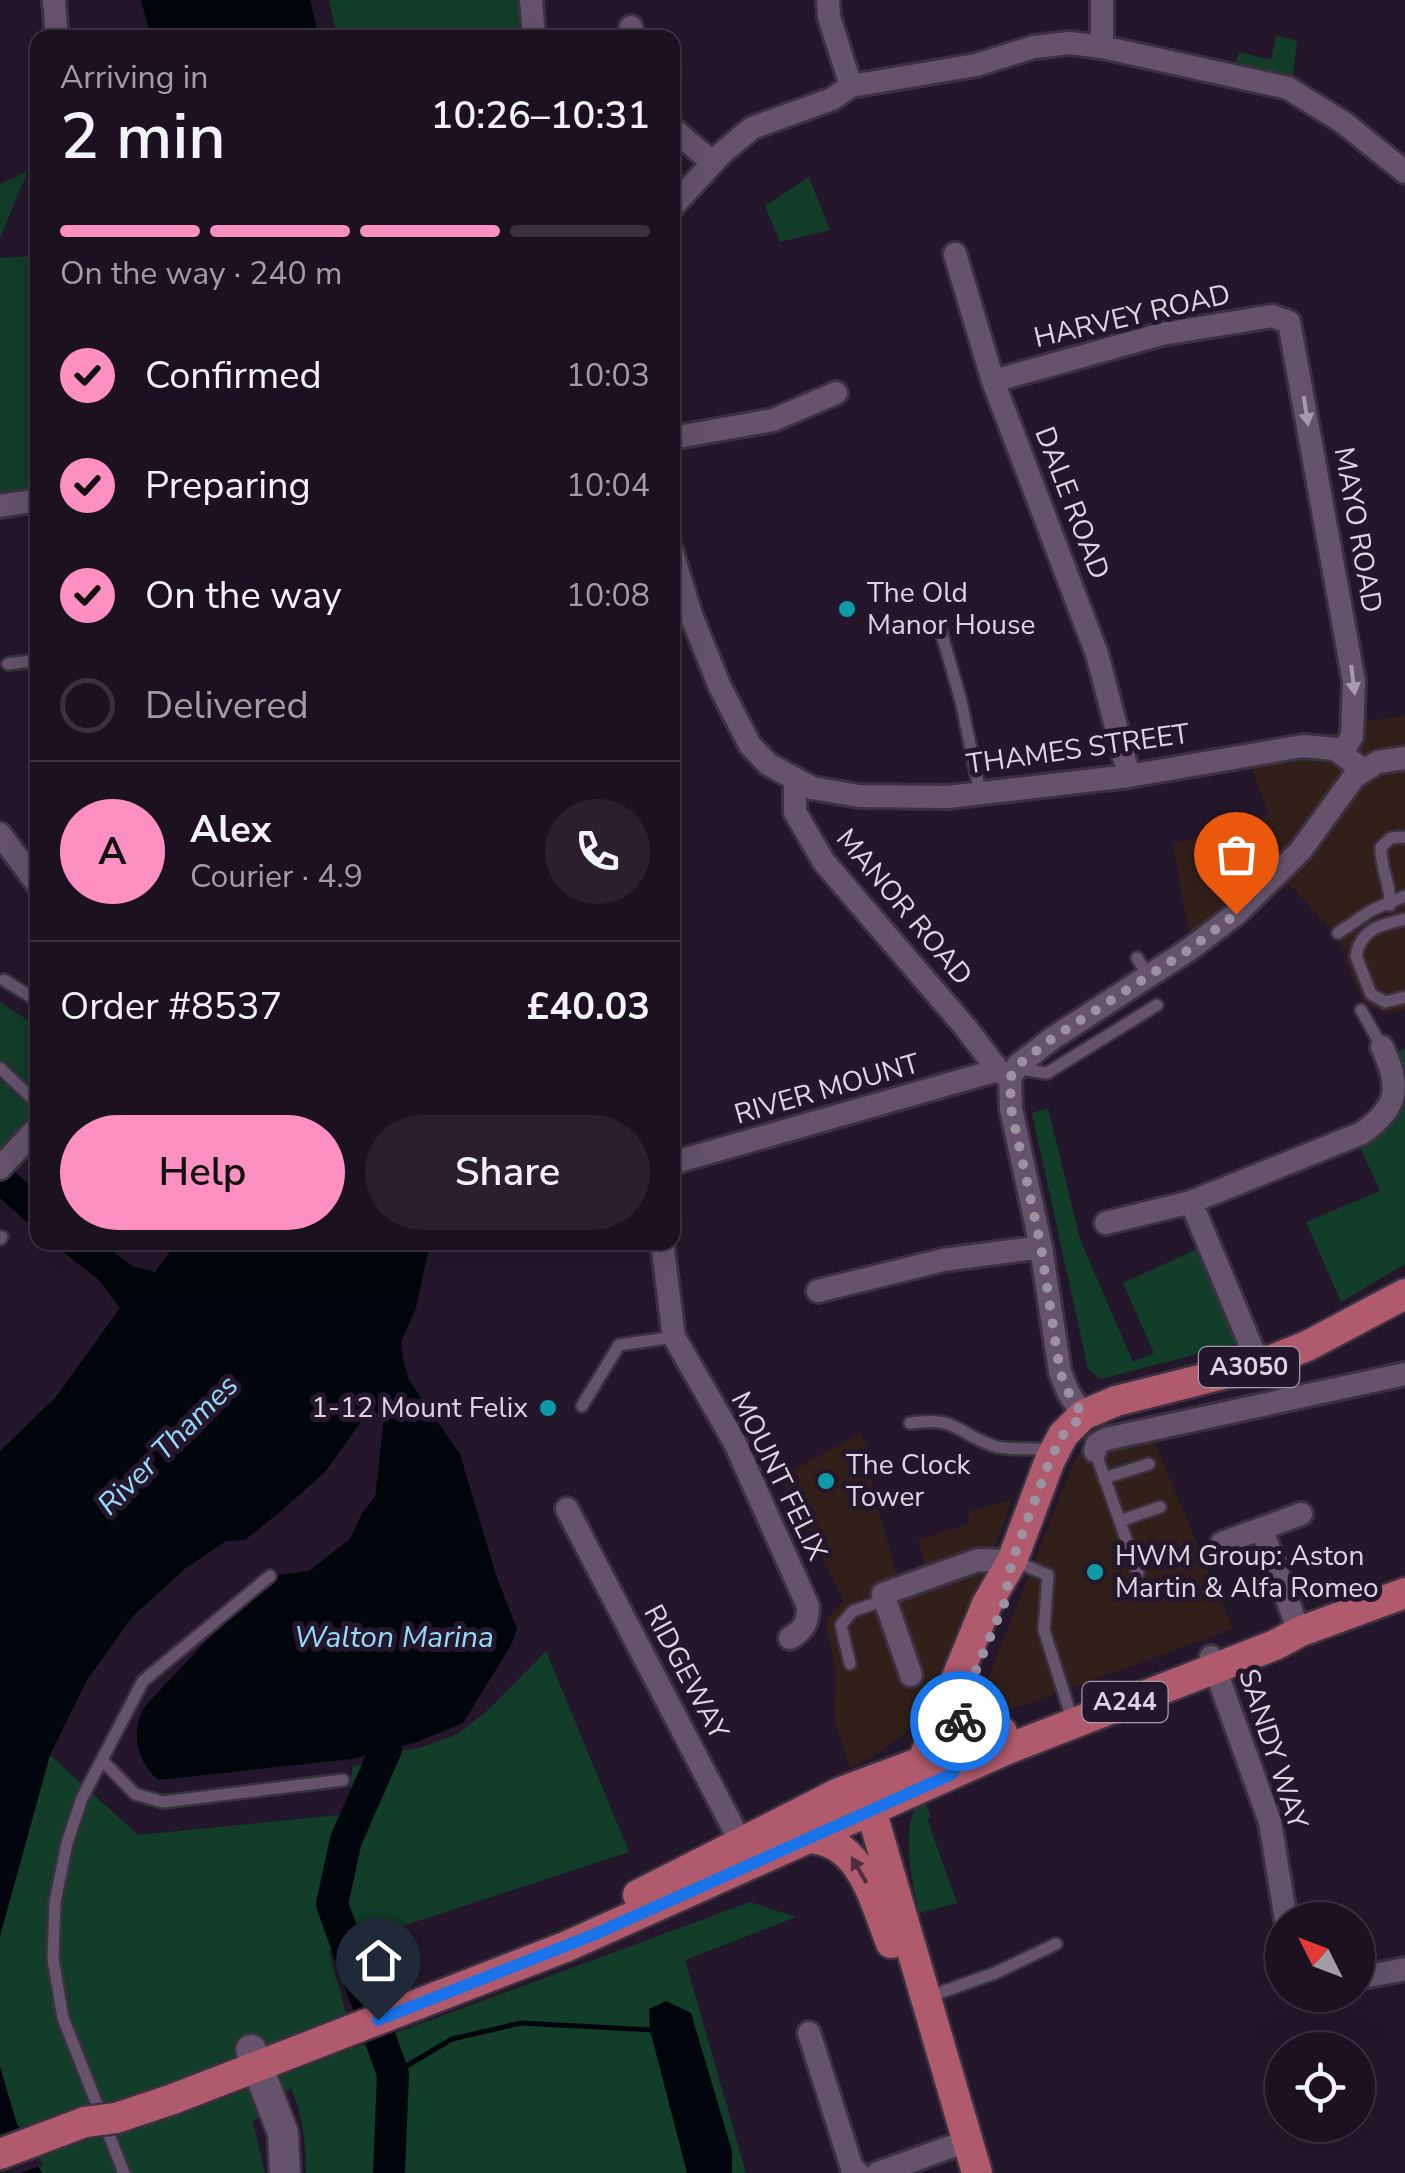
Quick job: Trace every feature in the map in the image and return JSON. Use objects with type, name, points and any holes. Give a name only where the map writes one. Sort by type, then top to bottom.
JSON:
[{"type":"main road","name":"A3050","points":[[946,1764],[987,1604],[1012,1561],[1063,1435],[1083,1415],[1116,1401],[1258,1364],[1306,1346],[1405,1294]]},
{"type":"main road","name":"A3050","points":[[946,1764],[961,1706],[1004,1604],[1012,1561]]},
{"type":"main road","name":"A244","points":[[0,2154],[85,2122],[116,2118],[170,2092],[562,1940],[876,1790],[1405,1593]]},
{"type":"main road","name":"A244","points":[[746,1852],[808,1838],[876,1790]]},
{"type":"main road","points":[[876,1790],[914,1966],[977,2173]]},
{"type":"main road","points":[[808,1838],[836,1845],[855,1860],[908,1984],[928,2009]]},
{"type":"street","points":[[54,0],[56,30]]},
{"type":"street","points":[[530,0],[533,30]]},
{"type":"street","points":[[828,0],[851,86]]},
{"type":"street","points":[[1102,0],[1102,47]]},
{"type":"street","points":[[680,198],[752,128],[832,98],[851,86],[976,65],[1034,46],[1070,43],[1288,88],[1344,123],[1405,172]]},
{"type":"street","points":[[680,135],[713,163]]},
{"type":"street","name":"DALE ROAD","points":[[955,254],[994,380],[1097,654],[1129,776]]},
{"type":"street","name":"HARVEY ROAD","points":[[994,380],[1162,334],[1272,316],[1284,318]]},
{"type":"street","name":"MAYO ROAD","points":[[1284,318],[1292,327],[1354,682],[1352,736],[1342,753]]},
{"type":"street","points":[[680,437],[772,420],[836,393]]},
{"type":"street","points":[[0,506],[30,501]]},
{"type":"street","points":[[682,617],[750,744],[768,764],[795,780]]},
{"type":"street","name":"THAMES STREET","points":[[795,780],[812,788],[859,796],[948,798],[1129,776],[1290,747],[1327,747],[1342,753]]},
{"type":"street","points":[[1342,753],[1362,770]]},
{"type":"street","points":[[1083,1415],[1060,1372],[1041,1247],[1011,1108],[1009,1071],[1143,967],[1221,926],[1301,850],[1346,786],[1362,770],[1378,762],[1405,758]]},
{"type":"street","name":"MANOR ROAD","points":[[795,780],[795,812],[824,862],[966,1028],[1009,1071]]},
{"type":"street","points":[[0,834],[30,874]]},
{"type":"street","points":[[1106,1223],[1191,1202],[1294,1154],[1362,1134],[1380,1120],[1392,1103],[1395,1084],[1382,1047]]},
{"type":"street","name":"RIVER MOUNT","points":[[680,1161],[1009,1071]]},
{"type":"street","points":[[0,1168],[30,1135]]},
{"type":"street","points":[[1191,1202],[1258,1364]]},
{"type":"street","points":[[818,1291],[944,1260],[1041,1247]]},
{"type":"street","points":[[663,1250],[674,1337]]},
{"type":"street","name":"MOUNT FELIX","points":[[674,1337],[734,1441],[808,1606],[808,1620],[800,1633],[790,1638]]},
{"type":"street","points":[[1095,1451],[1097,1444],[1106,1439],[1405,1374]]},
{"type":"street","points":[[1174,1386],[1183,1423]]},
{"type":"street","name":"RIDGEWAY","points":[[568,1508],[746,1852]]},
{"type":"street","points":[[1222,1543],[1301,1514]]},
{"type":"street","points":[[1262,1530],[1299,1632]]},
{"type":"street","points":[[910,1674],[879,1591],[978,1560],[1012,1561]]},
{"type":"street","points":[[947,1572],[974,1581],[987,1604]]},
{"type":"street","name":"SANDY WAY","points":[[1213,1663],[1270,1822],[1283,1902]]},
{"type":"street","points":[[1375,1975],[1405,1969]]},
{"type":"street","points":[[809,2033],[852,2168],[858,2173]]},
{"type":"street","points":[[255,2059],[282,2132],[285,2173]]},
{"type":"street","points":[[878,2173],[967,2141]]},
{"type":"lane","points":[[941,631],[961,701],[980,793]]},
{"type":"lane","points":[[8,664],[30,661]]},
{"type":"lane","points":[[1390,904],[1380,848],[1391,838],[1405,837]]},
{"type":"lane","points":[[1338,933],[1372,910],[1405,896]]},
{"type":"lane","points":[[1405,919],[1376,926],[1359,944],[1356,956],[1371,994],[1385,1002],[1405,997]]},
{"type":"lane","points":[[4,980],[30,996]]},
{"type":"lane","points":[[1009,1071],[1047,1072],[1157,1006]]},
{"type":"lane","points":[[1362,1010],[1382,1047]]},
{"type":"lane","points":[[0,1068],[30,1096]]},
{"type":"lane","points":[[582,1406],[619,1345],[674,1337]]},
{"type":"lane","points":[[910,1423],[933,1420],[958,1426],[994,1446],[1054,1450]]},
{"type":"lane","points":[[1095,1451],[1138,1573]]},
{"type":"lane","points":[[1104,1478],[1149,1464]]},
{"type":"lane","points":[[1120,1521],[1160,1506]]},
{"type":"lane","points":[[1012,1561],[1048,1575],[1044,1630],[1071,1715]]},
{"type":"lane","points":[[124,2173],[63,2018],[53,1959],[55,1902],[67,1843],[82,1798],[142,1681],[270,1576]]},
{"type":"lane","points":[[850,1664],[841,1625],[879,1591]]},
{"type":"lane","points":[[102,1760],[135,1794],[163,1802],[344,1780]]},
{"type":"lane","points":[[928,2009],[1056,1944]]},
{"type":"shaded area","points":[[1405,716],[1405,1010],[1388,1013],[1365,1005],[1346,964],[1345,950],[1289,884],[1224,935],[1190,938],[1173,844],[1269,814],[1247,756],[1296,748],[1358,722]]},
{"type":"shaded area","points":[[1148,1415],[1157,1448],[1233,1629],[993,1716],[978,1703],[1074,1462],[1094,1434]]},
{"type":"shaded area","points":[[860,1434],[868,1449],[863,1452],[898,1579],[926,1569],[918,1540],[970,1523],[967,1512],[1012,1500],[967,1621],[935,1692],[907,1732],[850,1768],[834,1717],[836,1672],[826,1626],[829,1616],[844,1601],[781,1476]]},
{"type":"green space","points":[[329,0],[518,0],[524,30],[335,30]]},
{"type":"green space","points":[[1276,35],[1297,41],[1293,77],[1235,65],[1239,52],[1271,60]]},
{"type":"green space","points":[[28,171],[0,238],[0,184]]},
{"type":"green space","points":[[809,177],[830,230],[780,242],[765,206]]},
{"type":"green space","points":[[30,256],[30,501],[0,506],[0,258]]},
{"type":"green space","points":[[0,1002],[30,1022],[30,1122],[0,1156]]},
{"type":"green space","points":[[1405,1048],[1405,1264],[1341,1302],[1306,1222],[1380,1191],[1360,1147],[1385,1131],[1402,1104],[1394,1054]]},
{"type":"green space","points":[[1048,1108],[1080,1239],[1133,1362],[1154,1353],[1123,1283],[1208,1244],[1248,1341],[1101,1379],[1088,1369],[1032,1113]]},
{"type":"green space","points":[[546,1651],[629,1852],[329,1950],[355,2048],[750,1902],[796,1917],[685,1960],[746,2173],[306,2173],[303,2130],[291,2088],[253,2122],[265,2173],[42,2173],[17,2124],[0,2067],[0,1936],[50,1755],[138,1835],[349,1814],[352,1768],[385,1754],[422,1747],[458,1734],[488,1710]]},
{"type":"green space","points":[[924,1798],[931,1817],[927,1819],[957,1903],[919,1913],[909,1836],[911,1820]]},
{"type":"water","points":[[141,0],[310,0],[317,30],[149,30]]},
{"type":"water","points":[[0,1158],[30,1186],[30,1225],[0,1198]]},
{"type":"water","points":[[61,1250],[111,1250],[132,1266],[155,1272],[171,1250],[428,1250],[416,1308],[401,1342],[403,1359],[409,1380],[460,1454],[496,1575],[517,1629],[463,1723],[417,1742],[352,1759],[158,1780],[145,1764],[137,1735],[145,1706],[208,1639],[279,1575],[309,1571],[350,1539],[375,1497],[385,1411],[363,1419],[325,1472],[280,1512],[245,1540],[226,1541],[186,1568],[133,1616],[87,1680],[50,1755],[0,1936],[0,1451],[55,1398],[120,1308],[99,1280]]},
{"type":"water","points":[[666,2001],[691,2013],[732,2151],[732,2173],[687,2173],[650,2030],[649,2009]]},
{"type":"water","points":[[0,2067],[17,2124],[42,2173],[0,2173]]},
{"type":"pier","points":[[23,2126],[43,2165],[20,2173],[0,2173],[0,2135]]},
{"type":"waterway","points":[[386,1749],[346,1840],[332,1904],[393,2074],[389,2173]]},
{"type":"waterway","points":[[393,2074],[452,2039],[521,2023],[653,2030]]},
{"type":"way so far","points":[[960,1721],[961,1706],[1004,1604],[1012,1561],[1050,1460],[1063,1435],[1083,1415],[1060,1372],[1041,1247],[1011,1108],[1010,1078],[1018,1065],[1053,1038],[1136,986],[1236,914]]},
{"type":"place","name":"The Old Manor House","points":[[847,609]]},
{"type":"place","name":"1-12 Mount Felix","points":[[548,1408]]},
{"type":"place","name":"The Clock Tower","points":[[826,1481]]},
{"type":"place","name":"HWM Group: Aston Martin & Alfa Romeo","points":[[1095,1572]]},
{"type":"route","points":[[378,2020],[593,1935],[952,1774],[960,1759],[960,1721]]},
{"type":"water label","name":"River Thames","points":[[168,1445]]},
{"type":"water label","name":"Walton Marina","points":[[394,1637]]}]
